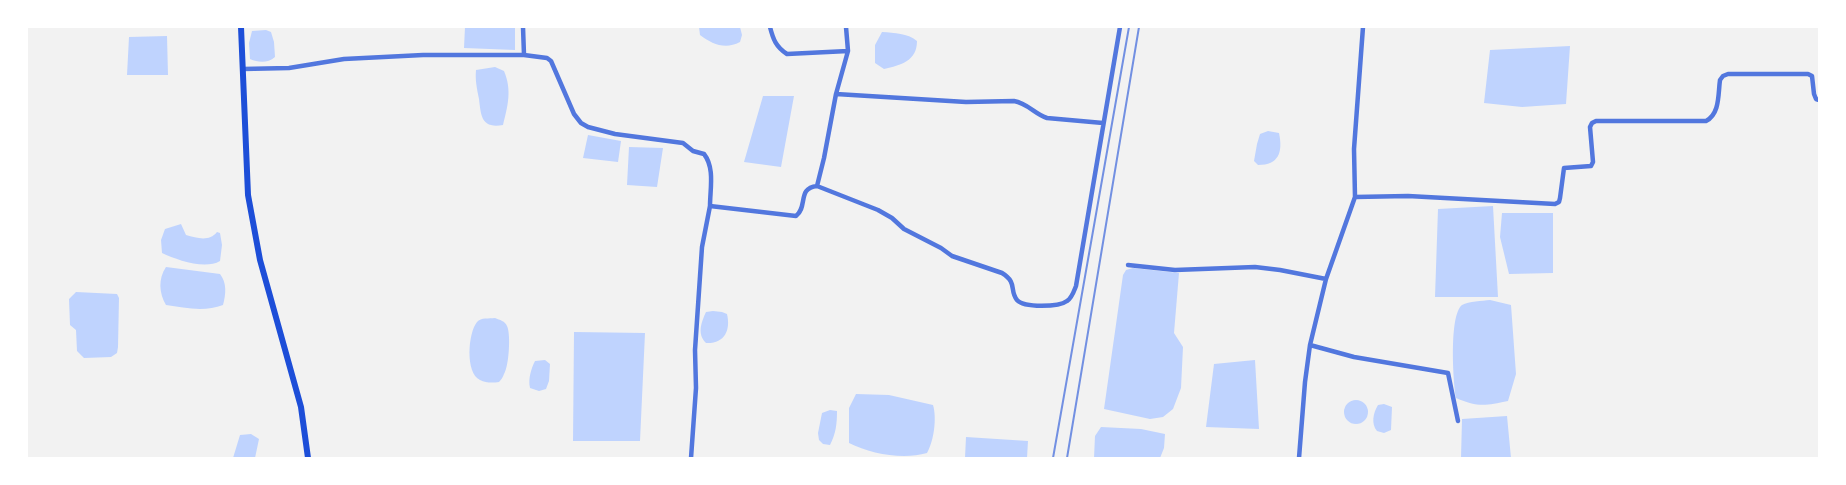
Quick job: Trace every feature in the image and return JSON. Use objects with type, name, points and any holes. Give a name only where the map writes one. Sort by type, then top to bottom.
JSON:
[{"type":"main road","points":[[241,27],[248,195],[260,260],[301,407],[308,458]]},
{"type":"street","points":[[523,27],[524,55]]},
{"type":"street","points":[[770,27],[779,50],[787,54],[848,51]]},
{"type":"street","points":[[817,186],[836,94],[848,51],[846,27]]},
{"type":"street","points":[[710,206],[796,216],[800,213],[807,189],[817,186],[878,210],[892,218],[904,229],[952,255],[1009,277],[1020,303],[1039,306],[1062,304],[1070,300],[1076,286],[1120,27]]},
{"type":"street","points":[[1299,458],[1310,345],[1326,279],[1354,197],[1354,149],[1363,27]]},
{"type":"street","points":[[243,69],[289,68],[344,59],[403,56],[490,54],[548,58],[574,114],[588,128],[683,143],[693,151],[705,154],[711,168],[710,206],[702,247],[691,458]]},
{"type":"street","points":[[1354,197],[1408,196],[1555,204],[1559,202],[1564,168],[1591,166],[1593,162],[1590,127],[1596,121],[1706,120],[1712,118],[1716,112],[1720,80],[1728,74],[1808,74],[1812,76],[1814,94],[1819,100]]},
{"type":"street","points":[[836,94],[966,102],[1014,101],[1047,118],[1103,123]]},
{"type":"street","points":[[1128,265],[1175,270],[1255,267],[1326,279]]},
{"type":"street","points":[[1310,345],[1354,357],[1448,373],[1458,421]]},
{"type":"water","points":[[465,27],[515,27],[515,50],[464,48]]},
{"type":"water","points":[[699,27],[740,27],[742,35],[740,42],[724,46],[700,35]]},
{"type":"water","points":[[252,31],[271,32],[275,57],[263,62],[250,59],[249,43]]},
{"type":"water","points":[[882,32],[905,35],[917,41],[911,58],[902,64],[884,69],[875,63],[875,45]]},
{"type":"water","points":[[167,36],[168,75],[127,75],[129,37]]},
{"type":"water","points":[[1570,46],[1566,104],[1522,107],[1484,103],[1490,50]]},
{"type":"water","points":[[495,67],[504,71],[509,91],[503,125],[496,126],[486,123],[482,115],[476,77],[476,70]]},
{"type":"water","points":[[763,96],[794,96],[781,167],[744,162]]},
{"type":"water","points":[[1268,131],[1279,133],[1280,151],[1271,163],[1258,165],[1254,161],[1257,144],[1260,134]]},
{"type":"water","points":[[588,135],[621,141],[618,162],[583,158]]},
{"type":"water","points":[[629,147],[663,148],[657,187],[627,185]]},
{"type":"water","points":[[1493,206],[1498,297],[1435,297],[1438,209]]},
{"type":"water","points":[[1502,213],[1553,213],[1553,273],[1509,274],[1500,237]]},
{"type":"water","points":[[181,224],[186,235],[194,237],[207,238],[217,232],[220,233],[222,245],[220,261],[207,265],[199,264],[162,253],[161,240],[165,229]]},
{"type":"water","points":[[166,267],[220,274],[225,289],[223,305],[202,309],[166,305],[160,286]]},
{"type":"water","points":[[1133,268],[1179,273],[1174,333],[1183,347],[1181,388],[1173,409],[1163,417],[1150,419],[1104,409],[1123,275],[1126,270]]},
{"type":"water","points":[[76,292],[117,294],[119,298],[118,347],[117,353],[111,357],[84,358],[77,351],[76,330],[70,325],[69,299]]},
{"type":"water","points":[[1490,300],[1511,305],[1516,374],[1508,401],[1487,405],[1456,398],[1453,364],[1455,321],[1458,311],[1462,305]]},
{"type":"water","points":[[706,312],[727,314],[727,331],[722,339],[706,343],[703,340],[701,324]]},
{"type":"water","points":[[495,318],[507,326],[509,336],[506,370],[499,382],[485,382],[475,376],[472,370],[470,343],[474,327],[479,320]]},
{"type":"water","points":[[574,332],[645,333],[640,441],[573,441]]},
{"type":"water","points":[[545,360],[550,364],[546,389],[539,391],[530,388],[530,374],[535,361]]},
{"type":"water","points":[[1255,360],[1259,429],[1206,427],[1214,364]]},
{"type":"water","points":[[856,394],[889,395],[933,405],[934,429],[927,453],[908,456],[887,455],[849,443],[849,408]]},
{"type":"water","points":[[1356,400],[1365,403],[1368,412],[1365,421],[1356,424],[1347,421],[1344,412],[1347,403]]},
{"type":"water","points":[[1384,404],[1392,407],[1391,430],[1384,433],[1377,431],[1373,422],[1378,405]]},
{"type":"water","points":[[830,410],[837,411],[836,428],[830,445],[823,444],[819,440],[818,433],[822,413]]},
{"type":"water","points":[[1507,416],[1511,458],[1461,458],[1462,419]]},
{"type":"water","points":[[1101,427],[1141,429],[1165,434],[1164,448],[1160,458],[1094,458],[1095,436]]},
{"type":"water","points":[[251,434],[259,439],[255,458],[233,458],[240,435]]},
{"type":"water","points":[[966,437],[1028,441],[1027,458],[965,458]]},
{"type":"railway","points":[[1053,458],[1129,27]]},
{"type":"railway","points":[[1067,458],[1139,27]]}]
